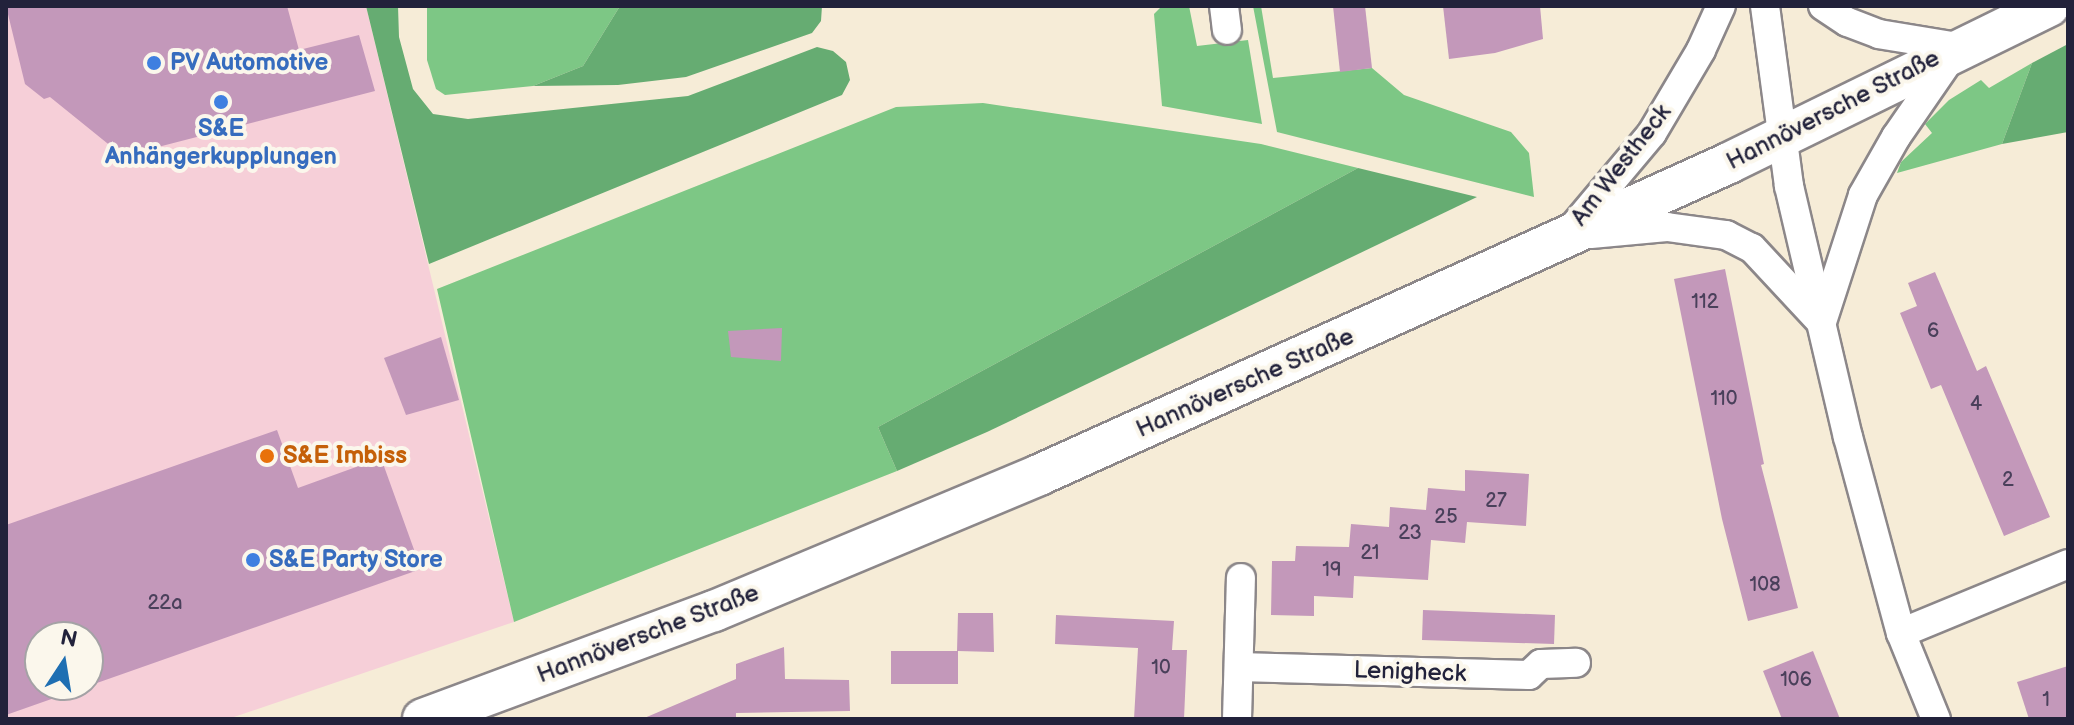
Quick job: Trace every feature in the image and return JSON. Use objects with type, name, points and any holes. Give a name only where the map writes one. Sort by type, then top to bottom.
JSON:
[{"type":"main road","name":"Hannöversche Straße","points":[[423,719],[714,611],[1039,475],[1782,136],[1958,47],[2049,6]]},
{"type":"street","name":"Am Westheck","points":[[1566,236],[1652,133],[1695,62],[1721,6]]},
{"type":"street","points":[[1765,6],[1789,186],[1872,533],[1901,633],[1936,719]]},
{"type":"street","points":[[1822,322],[1863,195],[1896,137],[1958,47],[1879,34],[1847,22],[1823,6]]},
{"type":"street","name":"Am Westheck","points":[[1566,236],[1667,227],[1726,235],[1752,248],[1822,322]]},
{"type":"street","points":[[1901,633],[2068,564]]},
{"type":"street","points":[[1237,719],[1241,578]]},
{"type":"street","name":"Lenigheck","points":[[1239,667],[1529,675],[1541,664],[1576,663]]},
{"type":"shaded area","points":[[6,6],[366,6],[514,622],[228,719],[6,719]]},
{"type":"green space","points":[[366,6],[398,6],[399,37],[413,89],[433,114],[468,119],[688,96],[817,47],[833,51],[846,62],[850,80],[842,95],[429,264]]},
{"type":"green space","points":[[427,6],[620,6],[583,66],[533,86],[445,95],[436,89],[427,60]]},
{"type":"green space","points":[[620,6],[822,6],[821,21],[812,33],[686,77],[618,85],[533,86],[583,66]]},
{"type":"green space","points":[[1162,6],[1189,6],[1197,46],[1248,40],[1262,124],[1162,106],[1154,14]]},
{"type":"green space","points":[[1253,6],[1261,6],[1273,78],[1372,68],[1404,95],[1511,132],[1529,153],[1534,197],[1277,132]]},
{"type":"green space","points":[[2068,44],[2068,132],[2002,144],[2032,63]]},
{"type":"green space","points":[[2032,63],[2002,144],[1897,173],[1901,162],[1932,133],[1925,124],[1949,100],[1981,80],[1989,88]]},
{"type":"green space","points":[[983,103],[1261,144],[1358,168],[878,427],[897,471],[514,622],[437,289],[896,107]]},
{"type":"green space","points":[[1358,168],[1477,197],[987,432],[897,471],[878,427]]},
{"type":"building","points":[[6,6],[287,6],[299,50],[359,35],[375,91],[123,156],[50,97],[44,99],[25,84]]},
{"type":"building","points":[[1333,6],[1365,6],[1372,68],[1340,72]]},
{"type":"building","points":[[1443,6],[1540,6],[1543,39],[1495,53],[1449,59]]},
{"type":"building","points":[[1725,269],[1764,464],[1761,465],[1798,608],[1748,621],[1722,519],[1674,279]]},
{"type":"building","points":[[1935,272],[1977,371],[1986,366],[2050,517],[2004,536],[1941,385],[1931,389],[1900,313],[1917,306],[1908,283]]},
{"type":"building","points":[[782,328],[781,361],[731,357],[728,331]]},
{"type":"building","points":[[441,337],[459,400],[406,415],[384,358]]},
{"type":"building","points":[[277,430],[298,488],[381,458],[421,569],[104,681],[104,621],[24,621],[24,701],[46,701],[6,715],[6,525]]},
{"type":"building","points":[[1465,470],[1529,474],[1526,526],[1467,522],[1465,543],[1431,540],[1428,580],[1354,576],[1353,598],[1314,596],[1314,616],[1271,615],[1272,561],[1295,561],[1296,546],[1349,547],[1351,524],[1389,527],[1390,507],[1426,510],[1428,488],[1465,491]]},
{"type":"building","points":[[1423,610],[1555,615],[1554,644],[1422,640]]},
{"type":"building","points":[[958,613],[993,613],[994,652],[958,651],[958,684],[891,684],[891,651],[957,651]]},
{"type":"building","points":[[1056,615],[1174,621],[1172,650],[1187,650],[1184,719],[1134,719],[1138,648],[1055,644]]},
{"type":"building","points":[[784,647],[785,679],[849,680],[850,711],[736,713],[736,719],[642,719],[736,679],[736,664]]},
{"type":"building","points":[[1813,651],[1840,719],[1782,719],[1763,671]]},
{"type":"building","points":[[2068,666],[2068,719],[2029,719],[2017,682]]},
{"type":"place","name":"PV Automotive","points":[[154,63]]},
{"type":"place","name":"S&E Anhängerkupplungen","points":[[221,102]]},
{"type":"place","name":"S&E Imbiss","points":[[267,456]]},
{"type":"place","name":"S&E Party Store","points":[[253,560]]}]
